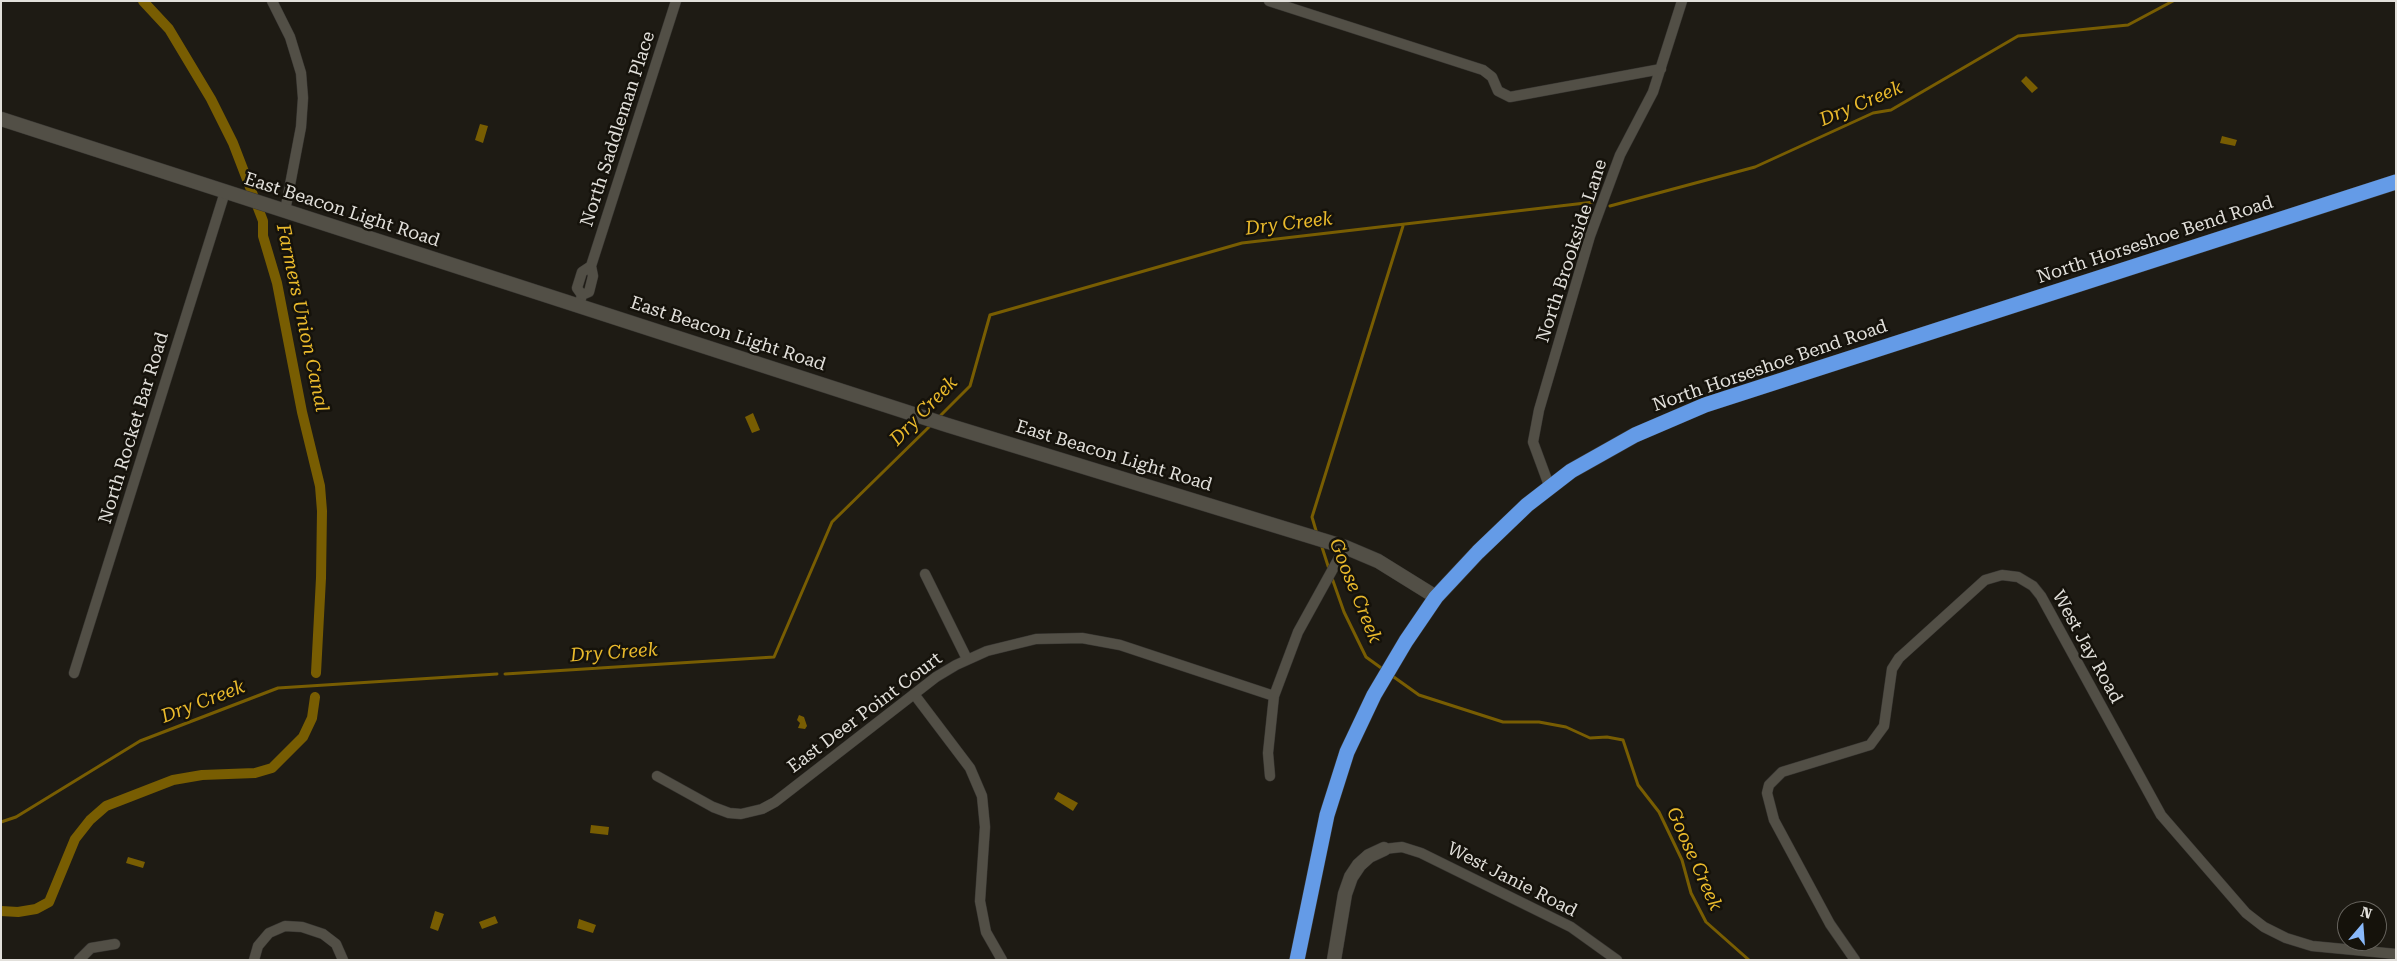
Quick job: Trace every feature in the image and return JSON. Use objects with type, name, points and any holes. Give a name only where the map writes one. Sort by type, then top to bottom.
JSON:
[{"type":"highway","name":"North Horseshoe Bend Road","points":[[1297,960],[1322,832],[1348,752],[1389,668],[1436,597],[1493,537],[1527,506],[1571,471],[1635,435],[1704,406],[2396,182]]},
{"type":"main road","name":"East Beacon Light Road","points":[[1,119],[240,197],[580,301],[947,425],[1345,547],[1378,561],[1436,597]]},
{"type":"main road","points":[[1334,960],[1345,894],[1351,877],[1369,856],[1384,849]]},
{"type":"street","points":[[272,1],[293,44],[301,73],[304,98],[301,127],[285,211]]},
{"type":"street","name":"North Saddleman Place","points":[[580,301],[589,292],[593,276],[591,266],[676,1]]},
{"type":"street","points":[[1269,1],[1483,70],[1492,77],[1498,92],[1510,97],[1660,69]]},
{"type":"street","name":"North Brookside Lane","points":[[1550,488],[1532,442],[1539,410],[1590,236],[1620,155],[1654,92],[1682,1]]},
{"type":"street","name":"North Rocket Bar Road","points":[[74,673],[225,192]]},
{"type":"street","points":[[1270,776],[1269,736],[1274,696],[1298,632],[1345,547]]},
{"type":"street","points":[[925,574],[966,659]]},
{"type":"street","name":"West Jay Road","points":[[1855,960],[1825,916],[1774,820],[1767,793],[1769,785],[1782,772],[1870,745],[1884,726],[1892,669],[1899,658],[1985,580],[2002,575],[2018,577],[2033,586],[2041,596],[2161,815],[2246,913],[2264,927],[2286,938],[2312,946],[2396,954]]},
{"type":"street","name":"East Deer Point Court","points":[[657,776],[713,807],[729,813],[752,813],[775,802],[936,677],[966,659],[995,648],[1036,639],[1059,637],[1097,640],[1120,645],[1274,696]]},
{"type":"street","points":[[914,694],[962,755],[977,781],[982,796],[985,827],[980,885],[981,909],[986,932],[1002,960]]},
{"type":"street","name":"West Janie Road","points":[[1384,849],[1402,847],[1421,852],[1571,927],[1617,960]]},
{"type":"street","points":[[254,960],[258,946],[269,933],[285,926],[302,927],[323,934],[336,944],[343,960]]},
{"type":"street","points":[[79,960],[91,948],[115,944]]},
{"type":"shaded area","points":[[2026,76],[2038,88],[2032,93],[2021,81]]},
{"type":"shaded area","points":[[480,124],[488,126],[483,143],[475,140]]},
{"type":"shaded area","points":[[2222,136],[2237,140],[2235,146],[2220,143]]},
{"type":"shaded area","points":[[753,413],[760,430],[752,433],[745,417]]},
{"type":"shaded area","points":[[799,715],[804,717],[807,726],[805,729],[798,728],[800,723],[797,720]]},
{"type":"shaded area","points":[[1058,792],[1078,803],[1073,811],[1054,799]]},
{"type":"shaded area","points":[[591,825],[609,827],[608,835],[590,833]]},
{"type":"shaded area","points":[[128,857],[145,862],[143,868],[126,863]]},
{"type":"shaded area","points":[[435,911],[444,914],[438,931],[430,928]]},
{"type":"shaded area","points":[[495,916],[498,923],[482,929],[479,922]]},
{"type":"shaded area","points":[[579,919],[596,925],[593,933],[577,928]]},
{"type":"waterway","name":"Farmers Union Canal","points":[[143,1],[169,29],[211,99],[233,143],[263,221],[263,236],[277,283],[302,412],[320,486],[322,511],[321,578],[316,673]]},
{"type":"waterway","name":"Dry Creek","points":[[1610,206],[1755,167],[1873,113],[1891,110],[2018,36],[2128,25],[2173,1]]},
{"type":"waterway","name":"Dry Creek","points":[[937,419],[970,386],[990,315],[1242,243],[1594,202]]},
{"type":"waterway","name":"Goose Creek","points":[[1317,534],[1312,517],[1403,226]]},
{"type":"waterway","name":"Dry Creek","points":[[505,674],[774,657],[832,522],[931,425]]},
{"type":"waterway","name":"Goose Creek","points":[[1321,544],[1329,569]]},
{"type":"waterway","name":"Goose Creek","points":[[1332,578],[1344,612],[1366,657],[1384,670]]},
{"type":"waterway","name":"Dry Creek","points":[[1,822],[16,817],[140,741],[278,688],[497,674]]},
{"type":"waterway","name":"Goose Creek","points":[[1391,675],[1419,695],[1503,722],[1539,722],[1566,727],[1590,738],[1607,737],[1623,740],[1638,785],[1659,812],[1682,860],[1691,893],[1706,922],[1749,960]]},
{"type":"waterway","name":"Farmers Union Canal","points":[[1,911],[18,912],[36,909],[49,902],[75,839],[90,820],[106,806],[173,780],[202,775],[255,773],[272,768],[303,737],[312,718],[315,697]]}]
